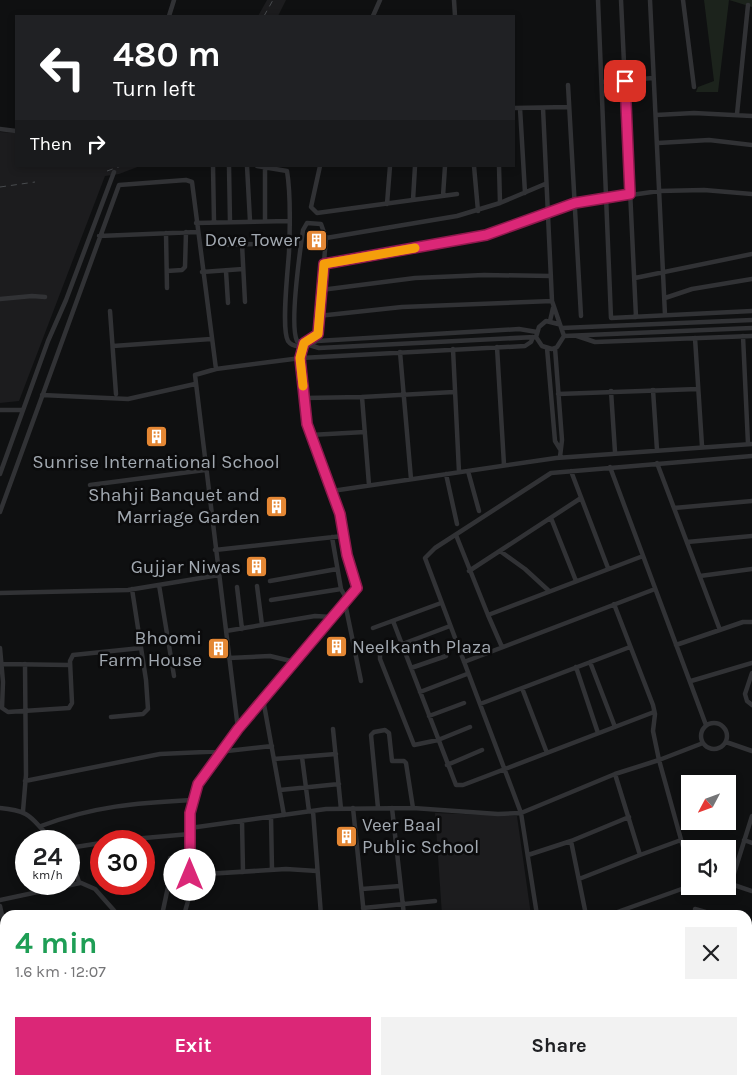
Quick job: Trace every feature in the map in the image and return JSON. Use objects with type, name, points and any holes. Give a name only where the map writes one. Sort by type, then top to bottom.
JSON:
[{"type":"street","points":[[169,15],[174,0]]},
{"type":"street","points":[[373,15],[380,0]]},
{"type":"street","points":[[454,0],[456,15]]},
{"type":"street","points":[[598,0],[603,82],[611,318],[752,311]]},
{"type":"street","points":[[621,0],[636,317]]},
{"type":"street","points":[[650,0],[665,315]]},
{"type":"street","points":[[683,0],[694,87]]},
{"type":"street","points":[[737,114],[748,5]]},
{"type":"street","points":[[603,82],[653,78]]},
{"type":"street","points":[[568,85],[581,316]]},
{"type":"street","points":[[515,108],[568,108]]},
{"type":"street","points":[[520,108],[525,193]]},
{"type":"street","points":[[238,729],[194,378],[197,373],[216,369],[300,358],[525,346],[531,342],[539,327],[550,321],[553,308],[545,184],[543,108]]},
{"type":"street","points":[[656,115],[737,114],[752,116]]},
{"type":"street","points":[[0,129],[15,131]]},
{"type":"street","points":[[658,143],[709,140],[752,145]]},
{"type":"street","points":[[213,167],[214,222]]},
{"type":"street","points":[[229,167],[230,222]]},
{"type":"street","points":[[247,167],[250,221]]},
{"type":"street","points":[[265,221],[265,167],[287,171],[289,243],[287,336],[292,344],[326,348],[535,335]]},
{"type":"street","points":[[320,167],[311,201],[313,211],[317,213],[456,194]]},
{"type":"street","points":[[387,204],[390,167]]},
{"type":"street","points":[[413,200],[415,167]]},
{"type":"street","points":[[443,196],[445,167]]},
{"type":"street","points":[[474,167],[478,210]]},
{"type":"street","points":[[499,167],[500,203]]},
{"type":"street","points":[[0,474],[22,410],[114,172]]},
{"type":"street","points":[[0,512],[119,185],[189,180],[192,186],[216,369]]},
{"type":"street","points":[[326,238],[478,210],[545,184]]},
{"type":"street","points":[[324,264],[486,235],[575,203],[630,194],[704,190],[752,194]]},
{"type":"street","points":[[196,223],[288,221]]},
{"type":"street","points":[[185,910],[190,894],[192,800],[198,784],[238,729],[332,617],[346,603],[357,584],[342,536],[342,521],[310,435],[304,398],[300,358],[305,345],[318,334],[326,238],[324,228],[317,222],[307,223],[303,230],[294,320],[295,338],[305,345],[317,341],[519,329],[535,335],[542,346],[555,348],[561,343],[564,336],[559,317],[553,308]]},
{"type":"street","points":[[166,271],[182,270],[185,267],[186,232]]},
{"type":"street","points":[[99,236],[197,232]]},
{"type":"street","points":[[166,233],[167,288]]},
{"type":"street","points":[[222,245],[289,243]]},
{"type":"street","points":[[242,244],[245,302]]},
{"type":"street","points":[[635,278],[752,254]]},
{"type":"street","points":[[226,270],[228,304]]},
{"type":"street","points":[[202,272],[243,270]]},
{"type":"street","points":[[321,290],[415,278],[484,275],[551,276]]},
{"type":"street","points":[[665,298],[692,289],[752,279]]},
{"type":"street","points":[[0,299],[32,296],[45,297]]},
{"type":"street","points":[[66,300],[75,303]]},
{"type":"street","points":[[318,316],[402,307],[552,301]]},
{"type":"street","points":[[110,311],[116,394]]},
{"type":"street","points":[[550,321],[560,326],[752,320]]},
{"type":"street","points":[[564,336],[752,328]]},
{"type":"street","points":[[577,336],[595,342],[752,336]]},
{"type":"street","points":[[332,492],[560,457],[750,444],[743,336]]},
{"type":"street","points":[[695,338],[702,446]]},
{"type":"street","points":[[113,346],[212,339]]},
{"type":"street","points":[[497,347],[504,465]]},
{"type":"street","points":[[547,348],[556,441],[560,449]]},
{"type":"street","points":[[555,348],[562,440],[560,457]]},
{"type":"street","points":[[453,349],[460,472]]},
{"type":"street","points":[[400,352],[411,479]]},
{"type":"street","points":[[745,380],[752,380]]},
{"type":"street","points":[[42,395],[128,398],[195,384]]},
{"type":"street","points":[[558,394],[698,389]]},
{"type":"street","points":[[653,390],[657,450]]},
{"type":"street","points":[[610,391],[615,452]]},
{"type":"street","points":[[304,398],[362,398],[454,392]]},
{"type":"street","points":[[362,398],[369,485]]},
{"type":"street","points":[[0,410],[22,410]]},
{"type":"street","points":[[310,435],[365,432]]},
{"type":"street","points":[[536,910],[521,813],[467,674],[425,558],[430,551],[546,475],[610,467],[752,456]]},
{"type":"street","points":[[657,463],[720,630]]},
{"type":"street","points":[[610,467],[706,725],[701,734],[703,743],[712,749],[717,749],[726,742],[727,732],[720,724],[706,725]]},
{"type":"street","points":[[90,485],[205,470]]},
{"type":"street","points":[[468,471],[479,511]]},
{"type":"street","points":[[571,471],[608,568]]},
{"type":"street","points":[[446,474],[457,524]]},
{"type":"street","points":[[470,572],[581,498]]},
{"type":"street","points":[[674,508],[752,501]]},
{"type":"street","points":[[551,518],[576,581]]},
{"type":"street","points":[[456,535],[502,647]]},
{"type":"street","points":[[215,550],[342,536]]},
{"type":"street","points":[[687,542],[752,536]]},
{"type":"street","points":[[332,537],[341,589],[349,599]]},
{"type":"street","points":[[500,551],[525,569],[549,591]]},
{"type":"street","points":[[488,615],[643,556]]},
{"type":"street","points":[[270,581],[337,569]]},
{"type":"street","points":[[700,576],[752,569]]},
{"type":"street","points":[[0,593],[132,589],[219,576]]},
{"type":"street","points":[[160,585],[174,676]]},
{"type":"street","points":[[257,586],[262,625]]},
{"type":"street","points":[[237,587],[242,629]]},
{"type":"street","points":[[111,717],[143,714],[147,710],[146,680],[132,589]]},
{"type":"street","points":[[272,600],[341,589]]},
{"type":"street","points":[[464,662],[655,589]]},
{"type":"street","points":[[373,628],[441,602]]},
{"type":"street","points":[[346,603],[361,680]]},
{"type":"street","points":[[579,878],[681,840],[658,760],[653,731],[654,712],[614,604]]},
{"type":"street","points":[[226,631],[315,616],[332,617]]},
{"type":"street","points":[[393,620],[454,783],[460,786],[654,712]]},
{"type":"street","points":[[676,645],[720,630],[752,622]]},
{"type":"street","points":[[450,626],[384,651],[380,656],[409,737],[417,746],[470,727]]},
{"type":"street","points":[[480,704],[630,647]]},
{"type":"street","points":[[0,648],[3,710],[26,711],[71,706],[69,665],[71,657],[76,654],[141,648]]},
{"type":"street","points":[[229,658],[270,656],[295,662]]},
{"type":"street","points":[[411,668],[446,656]]},
{"type":"street","points":[[590,662],[615,727]]},
{"type":"street","points":[[691,681],[752,663]]},
{"type":"street","points":[[2,664],[69,665]]},
{"type":"street","points":[[23,812],[26,711],[24,664]]},
{"type":"street","points":[[576,667],[598,733]]},
{"type":"street","points":[[420,692],[467,674]]},
{"type":"street","points":[[752,674],[745,697],[752,704]]},
{"type":"street","points":[[522,688],[547,753]]},
{"type":"street","points":[[263,699],[284,815]]},
{"type":"street","points":[[429,716],[464,703]]},
{"type":"street","points":[[334,729],[341,809]]},
{"type":"street","points":[[378,808],[371,737],[374,732],[385,730],[389,733],[392,761],[406,763],[413,808]]},
{"type":"street","points":[[726,742],[752,751]]},
{"type":"street","points":[[155,835],[271,816],[353,808],[413,808],[498,814],[521,813],[615,774],[703,743]]},
{"type":"street","points":[[25,780],[160,754],[223,749],[227,751],[272,746]]},
{"type":"street","points":[[447,765],[482,750]]},
{"type":"street","points":[[274,760],[336,754]]},
{"type":"street","points":[[302,757],[311,811],[321,910]]},
{"type":"street","points":[[615,774],[640,855]]},
{"type":"street","points":[[280,790],[339,784]]},
{"type":"street","points":[[40,826],[93,809],[133,803],[192,800]]},
{"type":"street","points":[[0,808],[23,812],[34,818],[44,830]]},
{"type":"street","points":[[353,808],[363,908],[435,901]]},
{"type":"street","points":[[392,808],[404,910]]},
{"type":"street","points":[[271,816],[272,870]]},
{"type":"street","points":[[736,863],[752,816]]},
{"type":"street","points":[[528,855],[571,841],[629,817]]},
{"type":"street","points":[[242,821],[243,872]]},
{"type":"street","points":[[744,840],[752,843]]},
{"type":"street","points":[[571,841],[585,910]]},
{"type":"street","points":[[163,910],[168,887],[170,858]]},
{"type":"street","points":[[190,875],[272,870],[317,871]]},
{"type":"street","points":[[80,884],[95,889],[114,910]]},
{"type":"street","points":[[362,889],[400,886]]},
{"type":"street","points":[[736,886],[752,892]]},
{"type":"street","points":[[625,910],[681,889]]},
{"type":"street","points":[[0,900],[25,895]]},
{"type":"shaded area","points":[[267,0],[286,0],[278,15],[259,15]]},
{"type":"shaded area","points":[[704,0],[729,0],[718,92],[696,92],[698,87],[714,81]]},
{"type":"shaded area","points":[[729,0],[752,0],[752,7]]},
{"type":"shaded area","points":[[0,132],[15,133],[15,167],[137,167],[119,174],[105,176],[19,401],[0,403]]},
{"type":"shaded area","points":[[435,813],[517,816],[530,910],[442,910]]},
{"type":"railway","points":[[265,15],[273,0]]},
{"type":"railway","points":[[107,171],[118,167]]},
{"type":"railway","points":[[0,187],[35,182]]},
{"type":"slow traffic","points":[[303,386],[300,358],[304,343],[318,334],[324,264],[415,248]]},
{"type":"place","name":"Dove Tower","points":[[316,240]]},
{"type":"place","name":"Sunrise International School","points":[[156,436]]},
{"type":"place","name":"Shahji Banquet and Marriage Garden","points":[[276,506]]},
{"type":"place","name":"Gujjar Niwas","points":[[257,567]]},
{"type":"place","name":"Neelkanth Plaza","points":[[336,647]]},
{"type":"place","name":"Bhoomi Farm House","points":[[218,649]]},
{"type":"place","name":"Veer Baal Public School","points":[[346,836]]},
{"type":"route","points":[[190,875],[190,813],[192,800],[198,784],[231,737],[357,588],[342,536],[340,514],[308,431],[304,398],[300,358],[304,343],[318,334],[324,264],[486,235],[575,203],[630,194],[625,81]]}]
